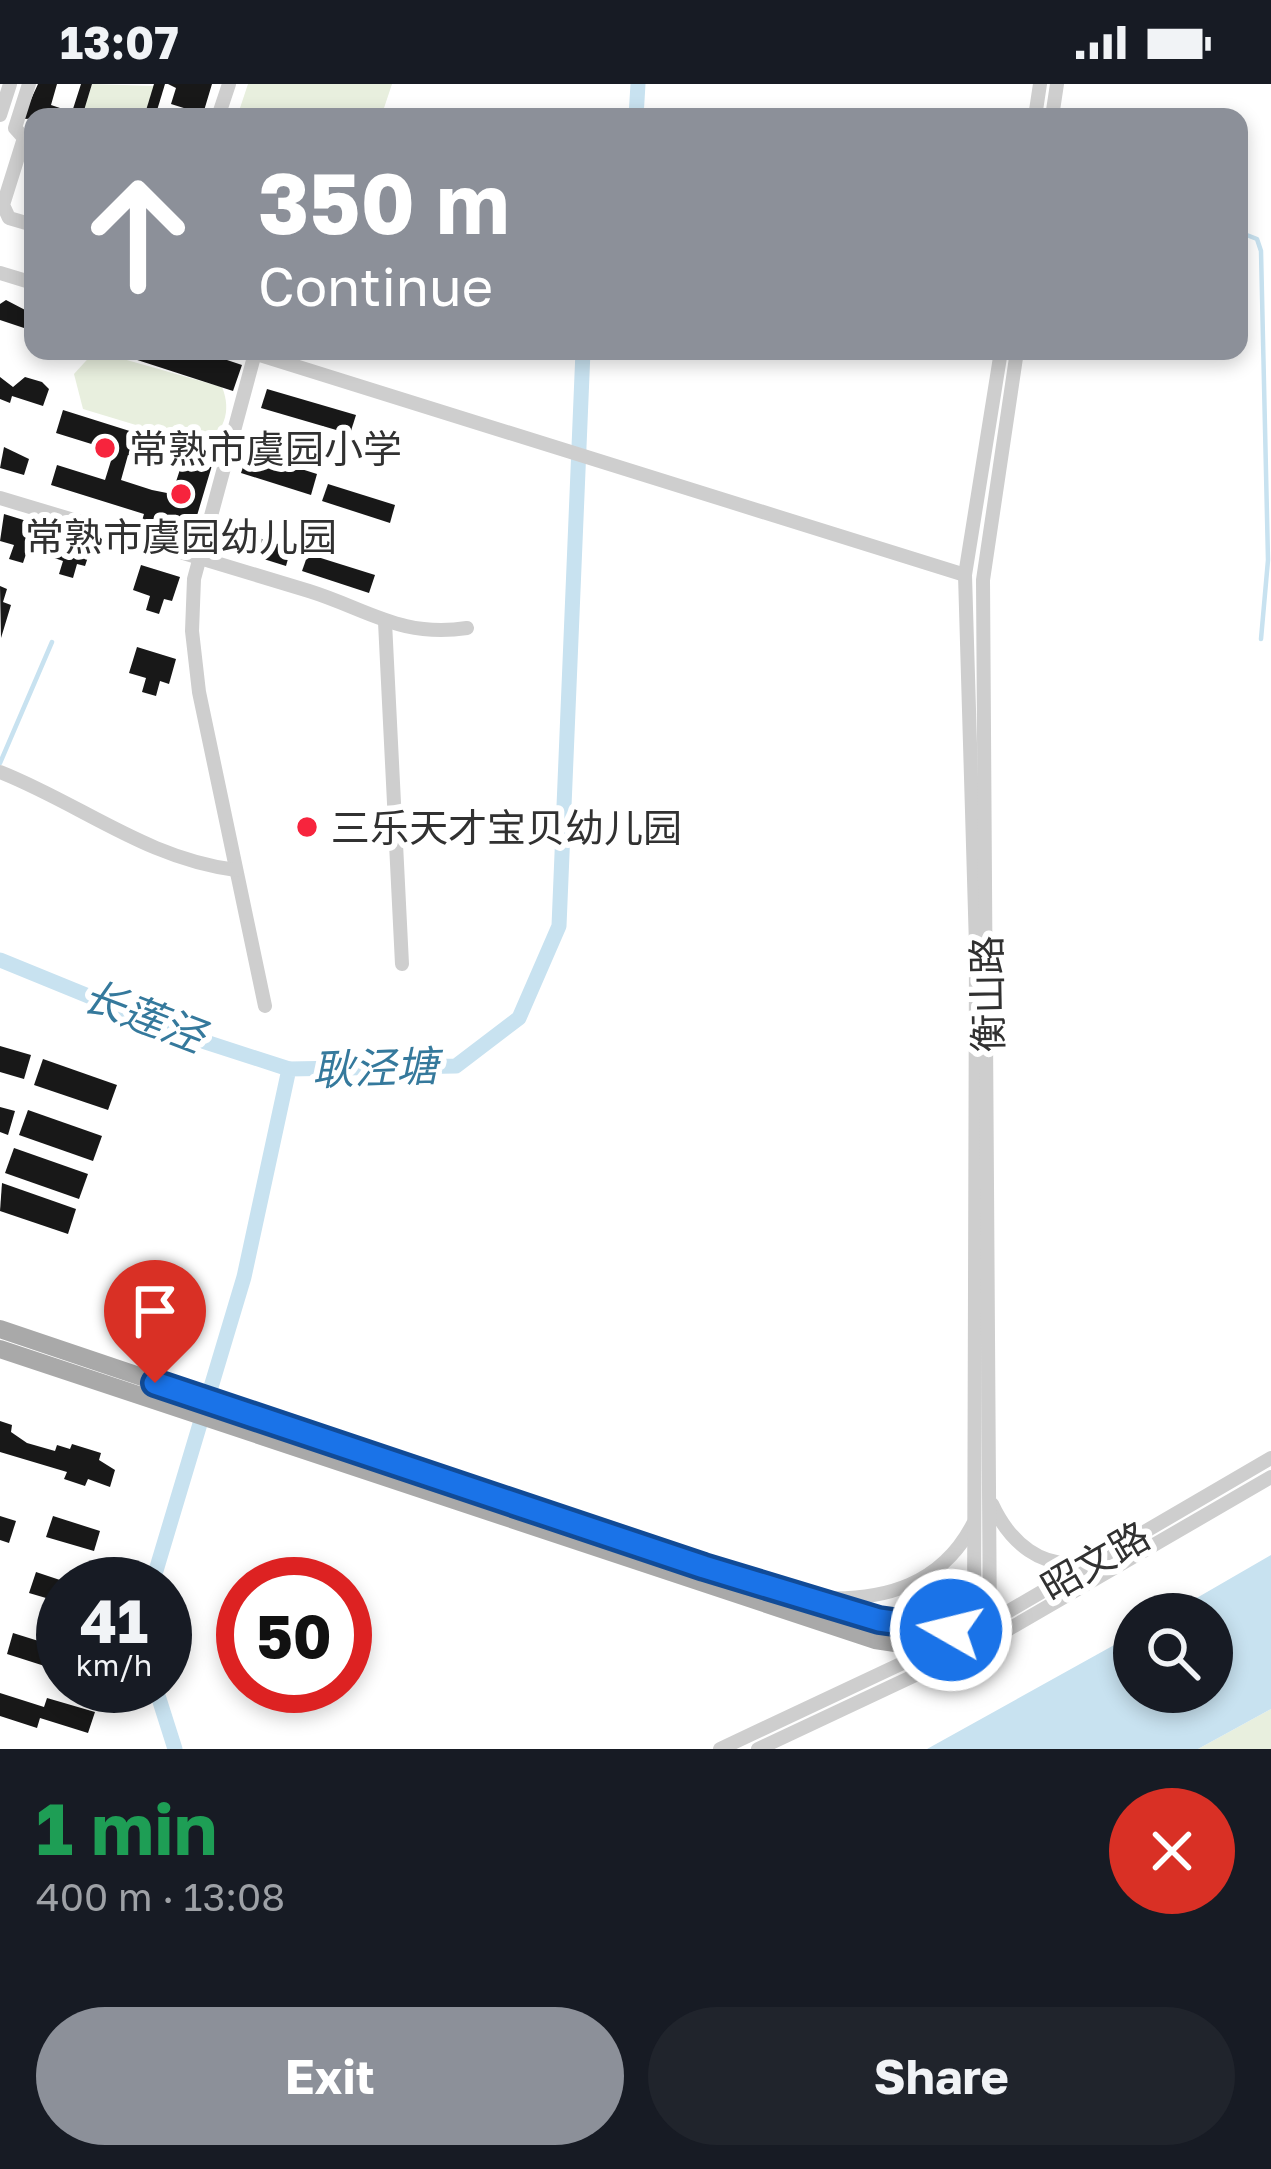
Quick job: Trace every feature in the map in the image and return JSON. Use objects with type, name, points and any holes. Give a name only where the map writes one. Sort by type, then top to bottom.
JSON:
[{"type":"main road","points":[[0,1329],[152,1392]]},
{"type":"main road","points":[[0,1349],[152,1392],[875,1640],[935,1649]]},
{"type":"main road","points":[[244,1423],[879,1620],[985,1630]]},
{"type":"street","points":[[0,115],[10,84]]},
{"type":"street","points":[[24,222],[9,218],[4,206],[24,138],[15,128],[29,84]]},
{"type":"street","points":[[249,360],[191,608],[194,660],[265,1006]]},
{"type":"street","points":[[277,360],[964,575]]},
{"type":"street","name":"衡山路","points":[[985,1630],[975,1520],[976,946],[964,575],[999,360]]},
{"type":"street","name":"衡山路","points":[[985,1630],[990,1499],[982,580],[1016,360]]},
{"type":"street","points":[[0,498],[310,591],[385,622],[431,631],[467,628]]},
{"type":"street","points":[[385,622],[402,964]]},
{"type":"street","points":[[4,774],[146,846],[200,865],[236,869]]},
{"type":"street","name":"昭文路","points":[[720,1749],[985,1630],[1271,1458]]},
{"type":"street","points":[[758,1749],[963,1653],[985,1630],[1271,1477]]},
{"type":"street","points":[[990,1499],[1005,1532],[1025,1550],[1076,1564],[1103,1557]]},
{"type":"street","points":[[802,1597],[863,1599],[902,1590],[934,1575],[960,1549],[975,1520]]},
{"type":"street","points":[[935,1649],[963,1653]]},
{"type":"green space","points":[[92,84],[154,86],[147,108],[84,108]]},
{"type":"green space","points":[[248,84],[392,84],[384,108],[240,108]]},
{"type":"green space","points":[[87,360],[127,360],[222,387],[226,413],[221,428],[202,445],[83,409],[74,374]]},
{"type":"green space","points":[[1271,1709],[1271,1749],[1198,1749]]},
{"type":"water","points":[[1271,1555],[1271,1709],[1198,1749],[927,1749],[1113,1646],[1113,1713],[1233,1713],[1233,1593],[1205,1593]]},
{"type":"building","points":[[38,84],[57,84],[51,105],[60,108],[27,108]]},
{"type":"building","points":[[81,84],[92,84],[85,108],[73,108]]},
{"type":"building","points":[[154,84],[165,84],[158,108],[147,108]]},
{"type":"building","points":[[168,84],[212,84],[205,108],[171,104],[176,88]]},
{"type":"building","points":[[6,300],[24,309],[24,328],[0,320],[0,304]]},
{"type":"building","points":[[137,360],[227,360],[242,365],[233,391]]},
{"type":"building","points":[[0,377],[13,387],[25,377],[42,382],[49,389],[43,406],[12,396],[10,403],[0,399]]},
{"type":"building","points":[[267,389],[356,415],[350,434],[261,408]]},
{"type":"building","points":[[63,410],[136,433],[133,441],[165,451],[161,465],[128,455],[121,480],[152,490],[172,494],[186,451],[206,457],[208,449],[216,452],[190,539],[141,524],[144,514],[51,485],[57,465],[105,480],[114,451],[56,433]]},
{"type":"building","points":[[4,447],[29,459],[24,475],[0,468]]},
{"type":"building","points":[[248,452],[317,474],[311,495],[241,473]]},
{"type":"building","points":[[328,484],[395,505],[390,523],[322,501]]},
{"type":"building","points":[[4,514],[43,526],[36,551],[28,548],[23,563],[9,559],[14,545],[0,541]]},
{"type":"building","points":[[224,527],[291,548],[286,566],[218,545]]},
{"type":"building","points":[[54,530],[93,542],[85,566],[77,564],[73,578],[59,574],[63,561],[46,555]]},
{"type":"building","points":[[308,554],[375,575],[369,593],[302,571]]},
{"type":"building","points":[[141,565],[180,577],[172,601],[164,599],[159,614],[146,610],[150,596],[133,590]]},
{"type":"building","points":[[0,586],[7,589],[3,602],[11,605],[1,638]]},
{"type":"building","points":[[137,647],[176,659],[169,684],[160,681],[156,696],[142,692],[146,678],[129,673]]},
{"type":"building","points":[[0,1046],[31,1055],[24,1079],[0,1072]]},
{"type":"building","points":[[43,1059],[117,1085],[108,1110],[34,1085]]},
{"type":"building","points":[[0,1107],[15,1111],[8,1135],[0,1132]]},
{"type":"building","points":[[28,1110],[102,1136],[93,1161],[19,1135]]},
{"type":"building","points":[[14,1148],[88,1174],[79,1199],[5,1173]]},
{"type":"building","points":[[2,1183],[76,1209],[68,1234],[0,1211]]},
{"type":"building","points":[[0,1421],[12,1425],[11,1432],[27,1443],[55,1451],[57,1445],[70,1449],[72,1444],[101,1453],[99,1460],[115,1470],[110,1487],[88,1479],[85,1486],[64,1479],[67,1472],[0,1452]]},
{"type":"building","points":[[0,1516],[16,1521],[9,1543],[0,1540]]},
{"type":"building","points":[[53,1516],[100,1531],[94,1551],[46,1537]]},
{"type":"building","points":[[13,1633],[36,1640],[36,1663],[7,1654]]},
{"type":"building","points":[[0,1693],[36,1704],[36,1713],[95,1713],[88,1733],[40,1718],[37,1728],[0,1716]]},
{"type":"waterway","name":"耿泾塘","points":[[637,108],[638,84]]},
{"type":"waterway","points":[[1248,236],[1257,239],[1261,251],[1268,560],[1261,639]]},
{"type":"waterway","name":"耿泾塘","points":[[160,1557],[244,1277],[289,1069],[456,1066],[519,1018],[559,926],[583,360]]},
{"type":"waterway","points":[[0,763],[52,642]]},
{"type":"waterway","name":"长莲泾","points":[[0,960],[184,1035],[289,1069]]},
{"type":"waterway","name":"耿泾塘","points":[[164,1713],[175,1749]]},
{"type":"place","name":"常熟市虞园小学","points":[[105,448]]},
{"type":"place","name":"常熟市虞园幼儿园","points":[[181,494]]},
{"type":"place","name":"三乐天才宝贝幼儿园","points":[[307,827]]},
{"type":"route","points":[[155,1383],[704,1567],[879,1620],[951,1630]]}]
